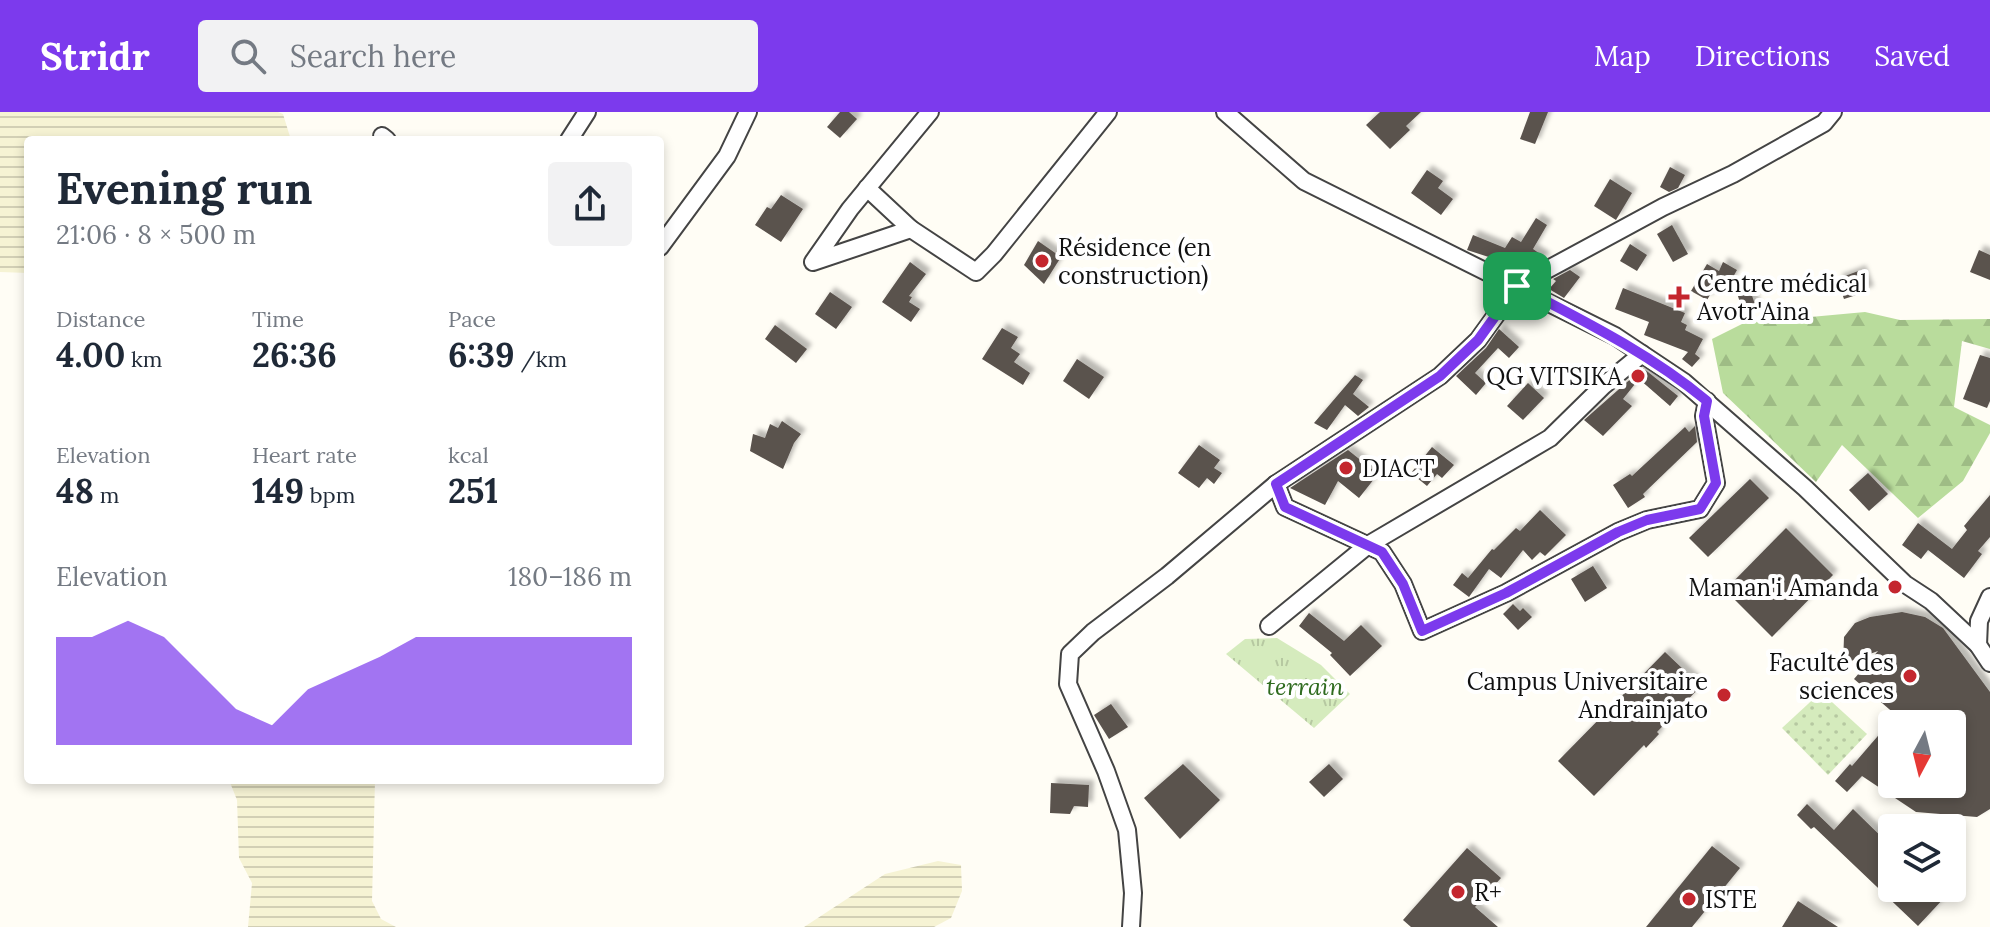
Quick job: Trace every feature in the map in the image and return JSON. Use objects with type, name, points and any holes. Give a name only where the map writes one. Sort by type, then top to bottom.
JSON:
[{"type":"street","points":[[572,136],[587,112]]},
{"type":"street","points":[[664,242],[727,156],[748,112]]},
{"type":"street","points":[[911,229],[813,262],[867,188],[930,112]]},
{"type":"street","points":[[867,188],[911,229],[976,272],[994,254],[1108,112]]},
{"type":"street","points":[[1225,112],[1304,181],[1615,336],[1642,354],[1707,401],[1805,488],[1905,584],[1931,601],[1978,645],[1990,663]]},
{"type":"street","points":[[1131,927],[1133,893],[1127,830],[1106,771],[1068,684],[1070,654],[1276,484],[1440,376],[1478,340],[1517,286],[1663,207],[1733,174],[1824,123],[1833,112]]},
{"type":"street","points":[[1269,626],[1368,545],[1550,438],[1603,386],[1642,354]]},
{"type":"street","points":[[1276,484],[1285,507],[1382,552],[1403,584],[1422,631],[1506,593],[1618,532],[1647,520],[1700,509],[1716,483],[1704,416],[1707,401]]},
{"type":"street","points":[[1978,645],[1979,621],[1990,597]]},
{"type":"shaded area","points":[[0,112],[283,114],[290,136],[24,136],[24,273],[0,272]]},
{"type":"shaded area","points":[[231,784],[375,784],[372,901],[381,919],[396,927],[248,927],[252,883],[239,858],[237,800]]},
{"type":"shaded area","points":[[938,861],[961,865],[962,891],[951,918],[934,927],[804,927],[885,874]]},
{"type":"green space","points":[[1865,312],[1900,320],[1990,319],[1990,349],[1962,341],[1954,407],[1990,425],[1990,433],[1963,481],[1918,518],[1842,445],[1816,482],[1723,393],[1712,339],[1744,323]]},
{"type":"green space","name":"terrain","points":[[1277,638],[1321,665],[1350,694],[1314,728],[1226,654],[1245,639]]},
{"type":"green space","points":[[1821,692],[1867,734],[1828,775],[1782,728]]},
{"type":"building","points":[[840,112],[849,112],[857,119],[840,138],[827,127]]},
{"type":"building","points":[[1380,112],[1421,112],[1406,126],[1410,130],[1390,149],[1366,125]]},
{"type":"building","points":[[1530,112],[1548,112],[1535,144],[1520,139]]},
{"type":"building","points":[[1670,167],[1685,175],[1678,188],[1669,192],[1660,187]]},
{"type":"building","points":[[1427,170],[1443,181],[1438,188],[1453,199],[1441,215],[1411,193]]},
{"type":"building","points":[[1610,179],[1632,193],[1616,220],[1594,206]]},
{"type":"building","points":[[781,195],[803,209],[781,242],[755,225],[767,207],[771,209]]},
{"type":"building","points":[[1536,218],[1547,225],[1533,249],[1546,258],[1531,266],[1522,260],[1516,271],[1498,260],[1467,250],[1473,235],[1505,248],[1512,237],[1521,242]]},
{"type":"building","points":[[1672,225],[1688,254],[1673,262],[1657,234]]},
{"type":"building","name":"Résidence (en construction)","points":[[1038,241],[1061,257],[1044,284],[1024,265]]},
{"type":"building","points":[[1630,244],[1647,255],[1637,271],[1620,261]]},
{"type":"building","points":[[1979,250],[1990,255],[1990,280],[1970,272]]},
{"type":"building","points":[[910,262],[926,274],[909,296],[912,297],[909,302],[920,309],[911,322],[882,302]]},
{"type":"building","points":[[1723,262],[1737,270],[1728,286],[1719,280],[1707,300],[1691,291],[1707,264],[1719,271]]},
{"type":"building","points":[[1570,270],[1580,277],[1564,298],[1549,289],[1556,281],[1553,279]]},
{"type":"building","points":[[1861,270],[1869,291],[1844,299],[1837,279]]},
{"type":"building","points":[[1749,286],[1757,311],[1744,315],[1736,290]]},
{"type":"building","points":[[1623,288],[1685,313],[1681,322],[1687,325],[1685,330],[1703,339],[1695,354],[1700,358],[1692,367],[1682,359],[1688,352],[1644,335],[1649,322],[1615,309]]},
{"type":"building","points":[[830,292],[852,307],[836,329],[815,314]]},
{"type":"building","points":[[775,325],[807,349],[796,363],[765,339]]},
{"type":"building","points":[[1002,328],[1018,337],[1011,348],[1020,354],[1014,362],[1030,373],[1023,385],[982,359]]},
{"type":"building","points":[[1499,329],[1519,347],[1509,358],[1498,348],[1475,373],[1486,383],[1476,395],[1456,376],[1486,348]]},
{"type":"building","points":[[1980,355],[1990,358],[1990,401],[1987,408],[1963,399]]},
{"type":"building","points":[[1077,359],[1104,377],[1089,399],[1063,381]]},
{"type":"building","points":[[1643,368],[1678,396],[1670,406],[1639,379],[1623,399],[1632,406],[1603,436],[1584,420]]},
{"type":"building","points":[[1355,375],[1363,380],[1353,394],[1369,407],[1358,416],[1345,405],[1327,430],[1314,423]]},
{"type":"building","points":[[1528,383],[1544,398],[1523,420],[1507,406]]},
{"type":"building","points":[[782,421],[801,434],[783,469],[750,451],[753,434],[765,438],[770,424],[778,428]]},
{"type":"building","points":[[1695,426],[1697,442],[1643,494],[1645,497],[1628,508],[1613,485],[1630,474],[1632,476],[1685,427],[1689,432]]},
{"type":"building","points":[[1199,445],[1220,460],[1214,468],[1222,473],[1214,484],[1207,478],[1199,488],[1178,473]]},
{"type":"building","points":[[1432,447],[1454,465],[1442,478],[1437,474],[1427,486],[1411,473]]},
{"type":"building","points":[[1348,450],[1378,474],[1359,498],[1338,481],[1325,505],[1290,488]]},
{"type":"building","points":[[1868,473],[1888,494],[1869,511],[1849,490]]},
{"type":"building","points":[[1750,479],[1769,498],[1708,557],[1689,538]]},
{"type":"building","points":[[1990,495],[1990,537],[1978,551],[1982,554],[1964,578],[1928,550],[1921,559],[1902,545],[1918,523],[1952,549],[1967,530],[1964,526]]},
{"type":"building","points":[[1540,510],[1566,535],[1545,556],[1540,552],[1532,560],[1523,550],[1501,578],[1489,569],[1469,597],[1453,585],[1462,573],[1468,578],[1492,549],[1516,528],[1520,531]]},
{"type":"building","points":[[1786,528],[1833,575],[1772,637],[1725,590]]},
{"type":"building","points":[[1593,566],[1607,588],[1585,602],[1571,579]]},
{"type":"building","points":[[1513,604],[1532,617],[1518,630],[1503,614]]},
{"type":"building","points":[[1902,612],[1925,617],[1943,628],[1990,692],[1990,809],[1977,817],[1916,812],[1895,798],[1966,798],[1966,710],[1890,710],[1854,679],[1878,651],[1843,664],[1844,637],[1855,623],[1870,617]]},
{"type":"building","points":[[1309,613],[1344,641],[1361,625],[1382,646],[1350,676],[1330,655],[1332,653],[1299,626]]},
{"type":"building","points":[[1665,652],[1701,686],[1646,748],[1644,745],[1594,796],[1558,761]]},
{"type":"building","points":[[1111,704],[1128,727],[1109,739],[1094,715]]},
{"type":"building","points":[[1878,736],[1878,787],[1862,776],[1847,792],[1835,781],[1850,764],[1852,766]]},
{"type":"building","points":[[1183,764],[1220,800],[1180,839],[1144,798]]},
{"type":"building","points":[[1329,764],[1343,779],[1324,797],[1309,782]]},
{"type":"building","points":[[1051,783],[1089,785],[1088,807],[1074,806],[1070,814],[1050,813]]},
{"type":"building","points":[[1807,804],[1834,830],[1853,809],[1878,833],[1878,888],[1814,827],[1811,829],[1797,815]]},
{"type":"building","name":"ISTE","points":[[1712,846],[1740,868],[1692,927],[1646,927]]},
{"type":"building","name":"R+","points":[[1467,848],[1501,878],[1475,907],[1498,927],[1411,927],[1403,920]]},
{"type":"building","points":[[1798,901],[1838,927],[1782,927]]},
{"type":"building","points":[[1893,902],[1940,902],[1918,926]]},
{"type":"place","name":"Résidence (en construction)","points":[[1042,261]]},
{"type":"place","name":"Centre médical Avotr'Aina","points":[[1679,297]]},
{"type":"place","name":"QG VITSIKA","points":[[1638,376]]},
{"type":"place","name":"DIACT","points":[[1346,468]]},
{"type":"place","name":"Maman'i Amanda","points":[[1895,587]]},
{"type":"place","name":"Faculté des sciences","points":[[1910,676]]},
{"type":"place","name":"Campus Universitaire Andrainjato","points":[[1724,695]]},
{"type":"place","name":"R+","points":[[1458,892]]},
{"type":"place","name":"ISTE","points":[[1689,899]]},
{"type":"route","points":[[1517,286],[1615,336],[1707,401],[1704,416],[1716,483],[1700,509],[1647,520],[1618,532],[1506,593],[1422,631],[1403,584],[1382,552],[1285,507],[1276,484],[1440,376],[1478,340],[1517,286]]}]
